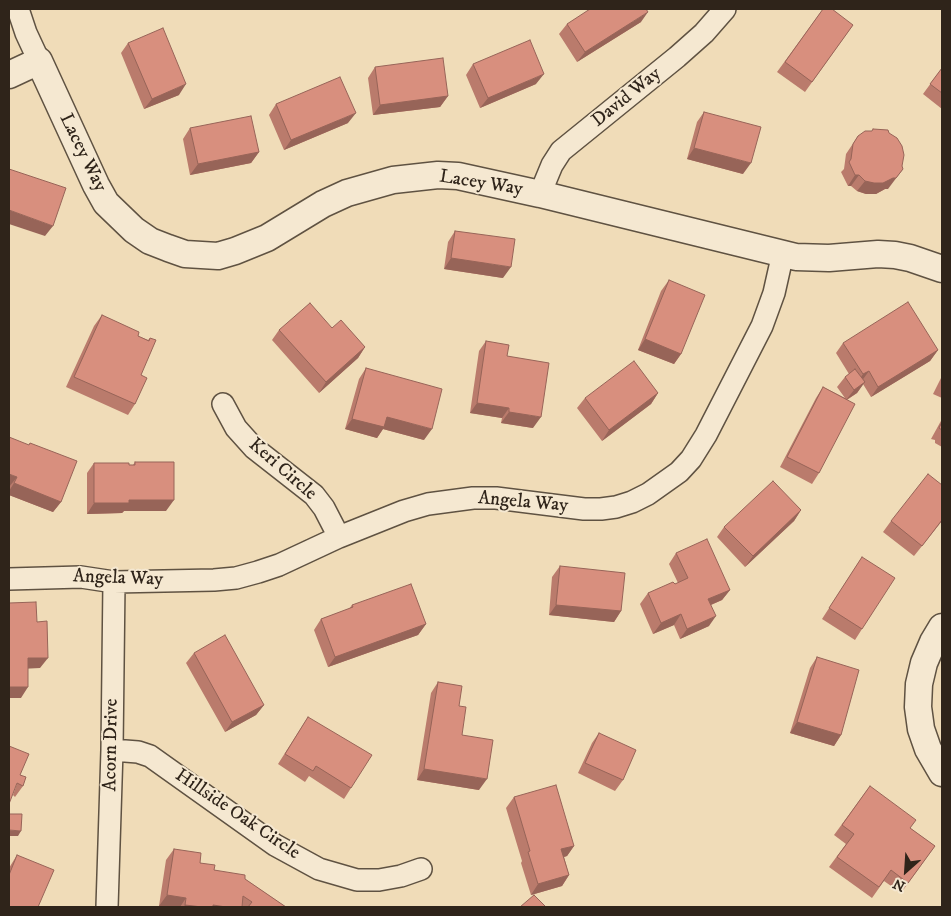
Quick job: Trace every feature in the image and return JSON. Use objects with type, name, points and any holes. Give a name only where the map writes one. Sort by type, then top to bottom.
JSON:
[{"type":"street","name":"Lacey Way","points":[[18,9],[26,33],[106,203],[134,230],[150,240],[185,254],[218,256],[251,246],[323,204],[347,193],[393,180],[438,175],[458,176],[540,194],[783,254],[813,258],[878,254],[895,255],[942,267]]},
{"type":"street","name":"David Way","points":[[540,194],[552,166],[562,151],[677,57],[725,9]]},
{"type":"street","points":[[9,74],[39,61]]},
{"type":"street","name":"Angela Way","points":[[9,579],[81,577],[114,582],[236,578],[279,565],[404,511],[443,502],[473,498],[496,498],[584,509],[601,509],[632,502],[656,489],[679,472],[691,459],[706,435],[762,326],[776,287],[783,254]]},
{"type":"street","name":"Keri Circle","points":[[224,404],[236,428],[254,448],[314,494],[339,538]]},
{"type":"street","name":"Acorn Drive","points":[[107,907],[112,750],[114,582]]},
{"type":"street","points":[[942,627],[924,662],[919,684],[918,706],[921,729],[928,749],[942,773]]},
{"type":"street","name":"Hillside Oak Circle","points":[[112,750],[138,752],[150,756],[275,845],[319,869],[357,880],[379,880],[401,876],[421,869]]},
{"type":"building","points":[[590,9],[646,9],[648,12],[585,52],[567,24]]},
{"type":"building","points":[[823,9],[832,9],[853,25],[812,82],[785,62]]},
{"type":"building","points":[[163,28],[186,84],[152,99],[128,43]]},
{"type":"building","points":[[530,40],[544,74],[488,98],[473,64]]},
{"type":"building","points":[[443,58],[448,96],[380,105],[375,67]]},
{"type":"building","points":[[942,68],[942,93],[930,84]]},
{"type":"building","points":[[340,77],[356,113],[291,140],[276,104]]},
{"type":"building","points":[[704,112],[761,127],[751,163],[694,148]]},
{"type":"building","points":[[251,116],[259,152],[198,164],[190,128]]},
{"type":"building","points":[[873,129],[888,130],[889,133],[897,138],[902,146],[904,155],[903,169],[896,178],[883,183],[865,181],[859,175],[855,175],[849,162],[853,144],[858,136],[865,131],[872,131]]},
{"type":"building","points":[[9,169],[66,188],[53,226],[9,210]]},
{"type":"building","points":[[455,231],[515,239],[511,267],[451,258]]},
{"type":"building","points":[[669,280],[705,295],[681,354],[645,339]]},
{"type":"building","points":[[908,302],[938,350],[878,387],[869,371],[863,374],[843,343]]},
{"type":"building","points":[[310,303],[332,328],[341,320],[365,347],[326,382],[279,330]]},
{"type":"building","points":[[102,315],[139,332],[138,336],[149,341],[150,338],[156,340],[141,375],[147,378],[135,404],[74,377]]},
{"type":"building","points":[[486,341],[509,345],[507,356],[549,363],[541,417],[509,412],[509,408],[477,403]]},
{"type":"building","points":[[634,361],[658,393],[609,430],[585,398]]},
{"type":"building","points":[[366,368],[442,389],[432,429],[387,417],[384,427],[352,419]]},
{"type":"building","points":[[855,369],[865,382],[854,390],[845,377]]},
{"type":"building","points":[[823,387],[855,404],[819,473],[787,457]]},
{"type":"building","points":[[9,437],[77,461],[61,502],[14,483],[17,477],[9,474]]},
{"type":"building","points":[[135,462],[174,462],[174,500],[129,500],[129,503],[94,503],[94,463],[129,463],[129,465],[135,465]]},
{"type":"building","points":[[928,474],[942,485],[942,520],[922,546],[891,521]]},
{"type":"building","points":[[773,481],[801,510],[753,556],[724,527]]},
{"type":"building","points":[[707,539],[730,590],[708,599],[716,616],[687,629],[681,614],[661,623],[648,593],[673,582],[675,584],[688,578],[676,553]]},
{"type":"building","points":[[862,557],[895,578],[862,629],[829,608]]},
{"type":"building","points":[[560,566],[625,573],[621,611],[556,605]]},
{"type":"building","points":[[411,584],[426,624],[335,657],[321,619],[353,607],[352,605]]},
{"type":"building","points":[[36,602],[37,622],[47,621],[48,658],[28,658],[28,687],[9,687],[9,603]]},
{"type":"building","points":[[225,635],[264,705],[232,722],[194,653]]},
{"type":"building","points":[[817,657],[859,670],[841,735],[797,722]]},
{"type":"building","points":[[438,682],[462,686],[459,706],[466,707],[462,735],[493,740],[487,779],[424,769]]},
{"type":"building","points":[[308,717],[372,755],[351,788],[316,766],[313,771],[285,754]]},
{"type":"building","points":[[599,733],[636,750],[623,780],[585,763]]},
{"type":"building","points":[[9,746],[29,754],[20,775],[26,777],[23,786],[17,783],[9,804]]},
{"type":"building","points":[[556,785],[574,846],[561,849],[569,875],[538,884],[514,797]]},
{"type":"building","points":[[870,786],[916,820],[910,828],[935,846],[908,883],[891,870],[879,887],[837,857],[854,834],[842,825]]},
{"type":"building","points":[[9,814],[22,814],[21,831],[9,830]]},
{"type":"building","points":[[174,849],[201,853],[200,863],[215,865],[214,870],[245,875],[245,879],[286,907],[248,907],[252,902],[243,896],[242,907],[185,905],[186,898],[167,895]]},
{"type":"building","points":[[17,855],[54,870],[38,907],[9,907],[9,875]]},
{"type":"building","points":[[534,895],[546,907],[520,907]]}]
